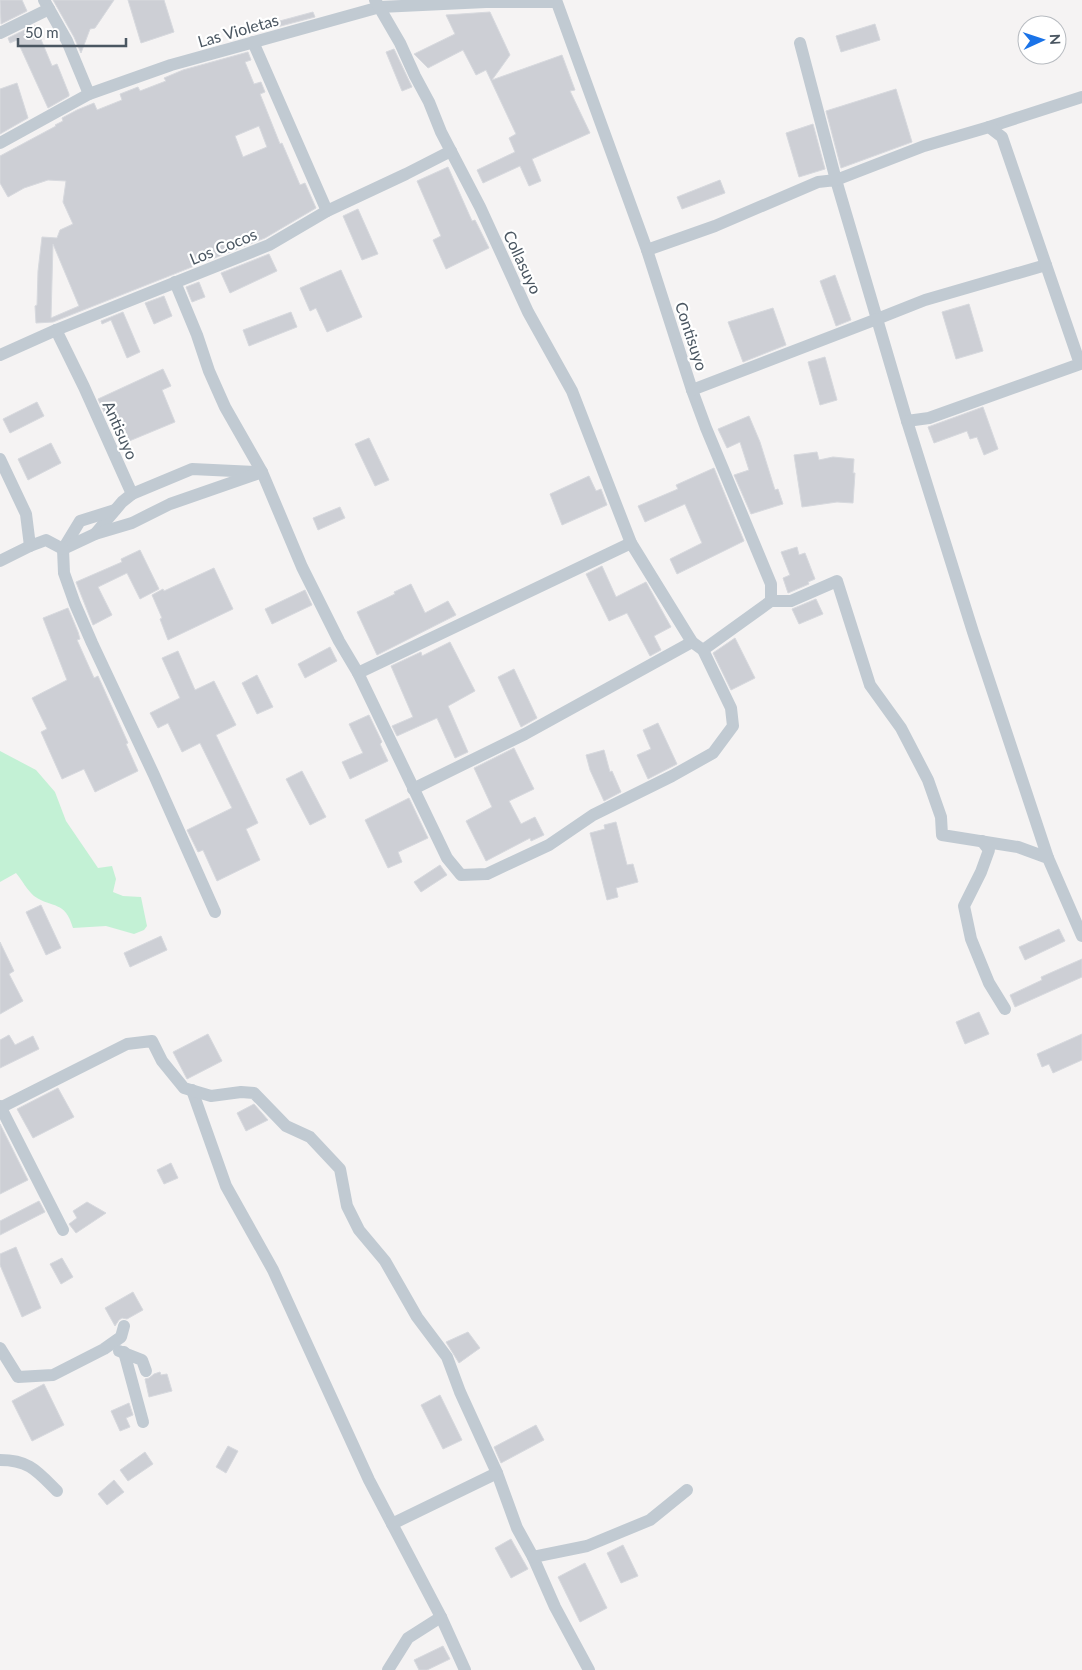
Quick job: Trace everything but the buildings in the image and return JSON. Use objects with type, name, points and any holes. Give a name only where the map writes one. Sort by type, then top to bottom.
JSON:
[{"type":"street","name":"Las Violetas","points":[[0,143],[89,94],[171,65],[378,3],[556,1]]},
{"type":"street","name":"Contisuyo","points":[[556,1],[647,250],[706,428],[771,584],[771,601]]},
{"type":"street","name":"Collasuyo","points":[[378,3],[400,43],[429,102],[441,132],[480,207],[528,312],[572,391],[631,542],[692,642]]},
{"type":"street","points":[[0,33],[47,4],[89,94]]},
{"type":"street","points":[[253,42],[327,211]]},
{"type":"street","points":[[800,43],[836,180],[907,421],[976,642],[1048,858],[1082,936]]},
{"type":"street","points":[[647,250],[716,226],[818,182],[836,180],[924,146],[1082,97]]},
{"type":"street","points":[[907,421],[929,418],[1080,364],[1002,137],[988,127]]},
{"type":"street","name":"Los Cocos","points":[[0,355],[56,330],[269,245],[327,211],[451,151]]},
{"type":"street","points":[[692,390],[925,300],[1046,265]]},
{"type":"street","points":[[175,282],[209,371],[225,406],[262,472],[302,567],[339,641],[358,673],[413,789],[447,858],[461,875],[487,874],[549,845],[592,815],[672,776],[713,753],[733,726],[731,708],[703,650],[692,642],[525,734],[413,789]]},
{"type":"street","name":"Antisuyo","points":[[56,330],[132,494]]},
{"type":"street","points":[[0,459],[26,514],[30,546]]},
{"type":"street","points":[[95,534],[115,510],[132,494],[192,469],[262,472]]},
{"type":"street","points":[[63,549],[95,534],[132,523],[170,504],[262,472]]},
{"type":"street","points":[[115,510],[80,521],[63,549],[64,573],[75,604],[215,912]]},
{"type":"street","points":[[0,561],[46,540],[63,549]]},
{"type":"street","points":[[358,673],[631,542]]},
{"type":"street","points":[[703,650],[771,601],[791,601],[837,581],[870,685],[901,728],[928,780],[941,817],[942,835],[1018,847],[1048,858]]},
{"type":"street","points":[[982,840],[989,850],[981,872],[964,906],[971,939],[989,983],[1005,1009]]},
{"type":"street","points":[[63,1230],[0,1107],[127,1044],[152,1041],[162,1061],[184,1088],[211,1096],[241,1092],[254,1093],[261,1098],[286,1126],[310,1137],[340,1169],[347,1206],[359,1230],[385,1261],[417,1317],[447,1357],[460,1392],[497,1473],[517,1528],[533,1557],[555,1607],[589,1670]]},
{"type":"street","points":[[192,1090],[226,1186],[273,1270],[349,1437],[441,1617],[465,1670]]},
{"type":"street","points":[[0,1348],[18,1376],[53,1375],[104,1349],[121,1337],[124,1326]]},
{"type":"street","points":[[104,1349],[124,1352],[142,1360],[146,1371]]},
{"type":"street","points":[[124,1352],[143,1422]]},
{"type":"street","points":[[0,1460],[15,1460],[34,1468],[57,1491]]},
{"type":"street","points":[[392,1524],[497,1473]]},
{"type":"street","points":[[533,1557],[588,1546],[650,1520],[687,1490]]},
{"type":"street","points":[[388,1670],[408,1638],[441,1617]]},
{"type":"green space","points":[[0,751],[36,770],[55,792],[66,821],[98,868],[112,866],[116,879],[113,892],[123,896],[141,897],[147,926],[144,930],[134,934],[106,926],[73,928],[70,919],[62,909],[34,896],[16,873],[0,882]]}]
